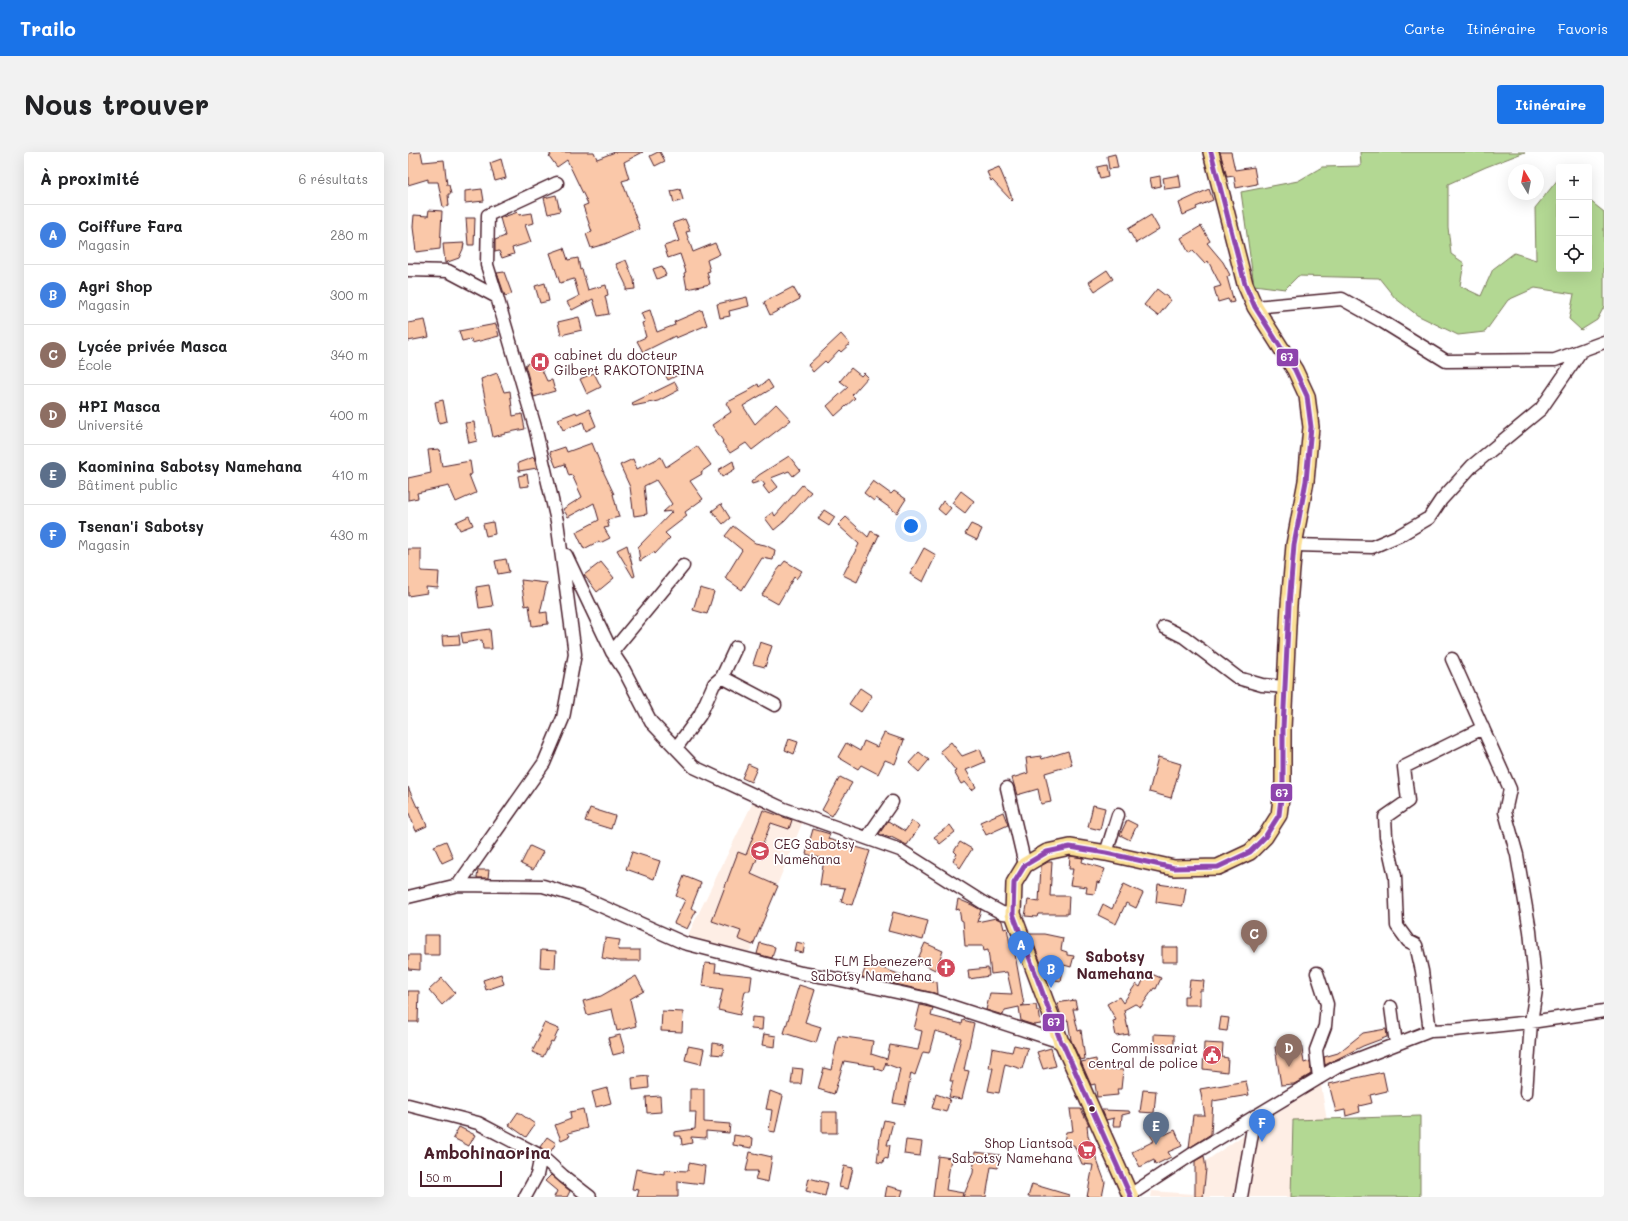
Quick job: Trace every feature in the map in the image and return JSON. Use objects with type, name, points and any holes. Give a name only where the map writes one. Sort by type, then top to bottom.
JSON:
[{"type":"main road","points":[[1130,1196],[1064,1044],[1061,1042],[1012,914],[1014,882],[1025,865],[1047,852],[1070,847],[1106,853],[1174,868],[1218,867],[1250,852],[1265,837],[1280,814],[1283,782],[1285,687],[1289,605],[1294,545],[1306,481],[1311,427],[1307,396],[1295,370],[1255,307],[1245,284],[1211,152]]},
{"type":"street","points":[[458,885],[544,762],[563,718],[575,654],[561,544],[536,427],[487,265],[488,215],[558,183]]},
{"type":"street","points":[[408,270],[448,271],[497,297]]},
{"type":"street","points":[[1255,307],[1342,299],[1383,322],[1446,361],[1555,360],[1604,342]]},
{"type":"street","points":[[1294,545],[1372,547],[1400,535],[1429,518],[1441,500],[1472,466],[1541,409],[1582,350]]},
{"type":"street","points":[[561,544],[612,652],[624,670],[651,722],[694,767],[784,809],[900,850],[982,902],[1002,913],[1012,914]]},
{"type":"street","points":[[612,652],[684,566]]},
{"type":"street","points":[[1164,627],[1184,637],[1238,678],[1262,686],[1285,687]]},
{"type":"street","points":[[676,748],[700,715],[714,684],[722,677],[736,647]]},
{"type":"street","points":[[1452,659],[1510,789],[1505,812],[1517,855],[1535,966],[1536,990],[1531,1022],[1526,1093]]},
{"type":"street","points":[[722,677],[775,705]]},
{"type":"street","points":[[1430,1031],[1422,970],[1416,945],[1408,941],[1397,926],[1396,876],[1386,836],[1385,817],[1408,801],[1404,767],[1483,728]]},
{"type":"street","points":[[1007,788],[1025,865]]},
{"type":"street","points":[[867,838],[892,802]]},
{"type":"street","points":[[1106,853],[1118,815]]},
{"type":"street","points":[[408,897],[458,885],[543,886],[583,898],[684,944],[801,973],[929,999],[1061,1042]]},
{"type":"street","points":[[1317,973],[1327,1004],[1325,1026],[1316,1050],[1319,1078]]},
{"type":"street","points":[[1391,1007],[1396,1044]]},
{"type":"street","points":[[1130,1196],[1191,1155],[1337,1067],[1430,1031],[1531,1022],[1604,1011]]},
{"type":"street","points":[[408,1105],[478,1123],[541,1156],[563,1176],[590,1197]]},
{"type":"street","points":[[1241,1197],[1255,1116]]},
{"type":"street","points":[[525,1197],[538,1175],[541,1156]]},
{"type":"shaded area","name":"CEG Sabotsy Namehana","points":[[754,800],[805,816],[753,945],[749,952],[687,937]]},
{"type":"shaded area","points":[[1321,1085],[1327,1121],[1292,1122],[1291,1197],[1151,1197],[1152,1191],[1193,1194],[1203,1163],[1271,1116]]},
{"type":"green space","points":[[1360,152],[1525,152],[1448,184],[1448,227],[1451,254],[1464,263],[1460,286],[1481,296],[1493,269],[1514,253],[1536,260],[1535,208],[1541,200],[1544,200],[1544,197],[1556,182],[1556,272],[1592,272],[1592,202],[1604,212],[1604,307],[1597,320],[1581,330],[1569,319],[1574,294],[1535,288],[1508,300],[1485,332],[1458,335],[1417,315],[1395,298],[1379,278],[1298,276],[1285,289],[1254,285],[1241,192],[1298,181],[1322,167],[1361,166]]},
{"type":"green space","points":[[1420,1116],[1420,1197],[1291,1197],[1293,1120]]},
{"type":"building","points":[[421,152],[423,162],[444,160],[447,185],[449,185],[451,194],[448,194],[449,206],[443,207],[438,182],[428,182],[428,179],[408,185],[408,153]]},
{"type":"building","points":[[549,152],[594,152],[597,159],[615,152],[643,152],[624,162],[629,179],[622,181],[640,229],[605,244],[591,248],[586,234],[592,232],[583,206],[588,204],[567,160],[557,167],[549,156],[551,156]]},
{"type":"building","points":[[660,152],[665,161],[655,166],[650,156]]},
{"type":"building","points":[[1220,152],[1231,152],[1235,170],[1254,167],[1257,184],[1236,188],[1234,176],[1227,177]]},
{"type":"building","points":[[1115,154],[1118,168],[1109,169],[1107,156]]},
{"type":"building","points":[[501,159],[506,178],[495,181],[490,163]]},
{"type":"building","points":[[1106,165],[1108,177],[1100,179],[1097,167]]},
{"type":"building","points":[[999,167],[1013,200],[1012,201],[992,180],[991,181],[987,172]]},
{"type":"building","points":[[1179,175],[1181,187],[1165,189],[1163,178]]},
{"type":"building","points":[[1160,176],[1161,186],[1152,188],[1150,178]]},
{"type":"building","points":[[482,189],[484,201],[465,203],[465,191]]},
{"type":"building","points":[[680,189],[683,200],[674,203],[671,191]]},
{"type":"building","points":[[1209,189],[1213,200],[1196,207],[1197,209],[1183,215],[1179,203]]},
{"type":"building","points":[[556,195],[560,211],[548,214],[544,198]]},
{"type":"building","points":[[429,210],[442,211],[440,249],[416,252],[413,227],[414,215],[428,216]]},
{"type":"building","points":[[518,212],[519,215],[532,213],[534,223],[525,225],[531,242],[512,248],[514,254],[502,258],[499,251],[495,252],[495,240],[505,236],[500,218]]},
{"type":"building","points":[[1151,215],[1159,229],[1136,243],[1128,229]]},
{"type":"building","points":[[466,218],[475,218],[474,245],[468,245]]},
{"type":"building","points":[[685,219],[690,231],[686,232],[693,252],[715,243],[720,254],[707,260],[710,271],[707,272],[710,284],[687,289],[684,273],[686,272],[680,254],[668,258],[664,246],[679,241],[673,223]]},
{"type":"building","points":[[1201,226],[1210,241],[1207,243],[1223,262],[1230,275],[1227,277],[1234,302],[1230,303],[1228,299],[1218,302],[1214,288],[1221,286],[1208,261],[1205,264],[1193,251],[1189,253],[1181,238]]},
{"type":"building","points":[[464,243],[459,258],[445,263],[443,244]]},
{"type":"building","points":[[564,248],[568,260],[578,258],[580,270],[582,269],[588,290],[606,285],[608,295],[605,296],[609,314],[598,316],[593,299],[572,310],[567,302],[579,296],[574,279],[560,283],[550,253]]},
{"type":"building","points":[[626,260],[634,280],[635,289],[626,290],[626,285],[616,264]]},
{"type":"building","points":[[662,266],[666,275],[657,279],[653,269]]},
{"type":"building","points":[[1107,270],[1113,279],[1095,291],[1089,282]]},
{"type":"building","points":[[504,272],[512,294],[505,296],[497,273]]},
{"type":"building","points":[[545,283],[549,301],[540,303],[535,286]]},
{"type":"building","points":[[793,287],[800,299],[770,315],[764,302]]},
{"type":"building","points":[[1157,289],[1171,300],[1158,316],[1144,305]]},
{"type":"building","points":[[747,297],[749,306],[729,311],[730,316],[720,318],[717,304]]},
{"type":"building","points":[[650,310],[657,332],[675,325],[674,322],[702,310],[707,325],[676,338],[675,336],[643,352],[637,341],[646,337],[642,323],[645,322],[641,313]]},
{"type":"building","points":[[579,317],[582,330],[561,335],[558,322]]},
{"type":"building","points":[[425,320],[429,337],[408,341],[408,323]]},
{"type":"building","points":[[496,324],[499,336],[472,343],[471,339],[462,341],[459,331]]},
{"type":"building","points":[[841,334],[850,344],[841,352],[839,350],[827,363],[825,361],[813,372],[808,365]]},
{"type":"building","points":[[537,359],[547,381],[552,380],[555,391],[534,397],[525,365]]},
{"type":"building","points":[[674,366],[678,375],[668,380],[663,371]]},
{"type":"building","points":[[851,368],[861,376],[864,373],[868,377],[852,395],[855,398],[835,416],[827,406],[848,387],[840,381]]},
{"type":"building","points":[[497,373],[504,392],[510,391],[513,416],[522,414],[525,429],[493,437],[481,379]]},
{"type":"building","points":[[594,373],[601,387],[587,394],[580,379]]},
{"type":"building","points":[[768,380],[773,388],[743,406],[755,424],[776,404],[791,420],[752,450],[746,443],[730,453],[712,425],[731,412],[726,403],[749,391],[748,390],[758,384],[759,387]]},
{"type":"building","points":[[675,382],[679,390],[658,401],[633,406],[632,403]]},
{"type":"building","points":[[443,400],[447,421],[439,423],[435,402]]},
{"type":"building","points":[[589,409],[596,426],[586,431],[583,422],[563,430],[558,419]]},
{"type":"building","points":[[474,422],[477,441],[469,443],[465,423]]},
{"type":"building","points":[[592,443],[614,494],[619,517],[607,520],[609,527],[604,528],[610,538],[600,543],[599,541],[584,549],[576,532],[599,520],[594,503],[568,517],[563,509],[582,497],[572,475],[569,476],[565,464],[556,467],[550,452],[565,447],[567,452]]},
{"type":"building","points":[[697,446],[711,465],[701,472],[702,474],[690,481],[703,499],[685,512],[687,516],[665,533],[670,538],[655,554],[654,552],[640,561],[638,547],[673,511],[663,512],[672,504],[656,480],[644,486],[647,514],[634,516],[630,487],[620,465],[633,459],[637,469],[661,457],[666,467]]},
{"type":"building","points":[[439,449],[442,466],[470,461],[472,474],[469,475],[476,493],[456,502],[449,486],[417,493],[418,498],[408,500],[408,478],[431,473],[428,450]]},
{"type":"building","points":[[789,456],[800,470],[793,476],[789,471],[771,478],[778,487],[769,494],[763,486],[765,485],[762,481],[752,484],[751,482],[759,475]]},
{"type":"building","points":[[534,457],[537,468],[519,471],[518,463]]},
{"type":"building","points":[[733,461],[735,469],[722,477],[718,470]]},
{"type":"building","points":[[527,474],[529,486],[520,487],[518,476]]},
{"type":"building","points":[[873,481],[891,494],[894,491],[906,499],[897,513],[876,498],[874,501],[864,493]]},
{"type":"building","points":[[802,485],[811,492],[785,521],[774,530],[765,518],[773,512],[775,516]]},
{"type":"building","points":[[961,491],[974,501],[965,513],[952,503]]},
{"type":"building","points":[[943,501],[951,508],[945,515],[938,509]]},
{"type":"building","points":[[721,504],[730,518],[723,524],[712,511]]},
{"type":"building","points":[[824,510],[835,517],[829,526],[818,519]]},
{"type":"building","points":[[469,516],[473,525],[460,530],[456,522]]},
{"type":"building","points":[[846,517],[868,537],[871,531],[879,535],[857,582],[843,575],[859,544],[838,525]]},
{"type":"building","points":[[493,522],[495,534],[486,536],[483,524]]},
{"type":"building","points":[[971,524],[982,529],[977,540],[965,534]]},
{"type":"building","points":[[733,526],[755,543],[765,545],[775,550],[773,560],[762,558],[742,590],[725,578],[742,550],[725,536]]},
{"type":"building","points":[[627,545],[635,576],[633,577],[617,550]]},
{"type":"building","points":[[924,548],[936,555],[923,582],[910,574]]},
{"type":"building","points":[[408,549],[421,549],[421,571],[439,572],[438,588],[426,587],[427,593],[408,596]]},
{"type":"building","points":[[506,559],[509,572],[498,574],[495,561]]},
{"type":"building","points":[[785,561],[802,571],[796,579],[794,577],[778,604],[762,595],[776,572]]},
{"type":"building","points":[[601,562],[614,578],[597,592],[584,575]]},
{"type":"building","points":[[521,580],[547,583],[540,613],[547,612],[548,624],[532,626],[529,605],[525,606]]},
{"type":"building","points":[[489,585],[493,606],[479,608],[476,587]]},
{"type":"building","points":[[700,588],[714,592],[707,614],[693,610]]},
{"type":"building","points":[[490,629],[492,649],[483,649],[482,640],[463,643],[461,633]]},
{"type":"building","points":[[459,635],[460,645],[443,646],[442,636]]},
{"type":"building","points":[[760,642],[772,646],[765,667],[753,664]]},
{"type":"building","points":[[860,688],[872,696],[861,712],[849,704]]},
{"type":"building","points":[[884,733],[904,740],[895,764],[885,760],[878,774],[861,765],[858,769],[838,757],[846,743],[860,751],[864,741],[877,747]]},
{"type":"building","points":[[789,739],[798,742],[794,754],[785,750]]},
{"type":"building","points":[[951,742],[962,756],[980,749],[985,762],[966,770],[976,787],[972,790],[965,782],[961,784],[954,772],[956,771],[940,751]]},
{"type":"building","points":[[1068,751],[1072,765],[1045,773],[1051,802],[1041,804],[1038,789],[1017,795],[1012,778],[1028,773],[1026,758],[1041,756],[1042,759]]},
{"type":"building","points":[[919,752],[929,760],[919,772],[909,763]]},
{"type":"building","points":[[1158,757],[1181,764],[1171,798],[1149,792]]},
{"type":"building","points":[[748,764],[757,768],[751,782],[742,778]]},
{"type":"building","points":[[840,777],[852,783],[832,816],[822,810]]},
{"type":"building","points":[[408,787],[417,807],[419,806],[427,826],[416,831],[408,811]]},
{"type":"building","points":[[1093,805],[1105,808],[1100,830],[1088,827]]},
{"type":"building","points":[[590,808],[615,816],[611,829],[585,821]]},
{"type":"building","points":[[763,810],[792,820],[789,829],[771,823],[751,874],[778,886],[753,945],[738,939],[741,931],[712,921],[738,852],[746,855]]},
{"type":"building","points":[[1003,812],[1008,825],[986,835],[980,822]]},
{"type":"building","points":[[1127,820],[1137,825],[1130,840],[1120,835]]},
{"type":"building","points":[[888,821],[905,831],[912,821],[920,826],[907,845],[891,837],[890,838],[879,834]]},
{"type":"building","points":[[950,825],[955,832],[940,844],[934,837]]},
{"type":"building","points":[[813,829],[830,834],[828,839],[870,851],[852,905],[841,902],[845,888],[820,885],[824,859],[806,854]]},
{"type":"building","points":[[446,841],[453,858],[442,863],[434,846]]},
{"type":"building","points":[[960,842],[972,849],[960,868],[953,860],[957,854],[954,851]]},
{"type":"building","points":[[530,846],[543,852],[533,870],[521,864]]},
{"type":"building","points":[[632,852],[660,861],[654,879],[626,869]]},
{"type":"building","points":[[1070,856],[1083,858],[1082,862],[1105,869],[1100,883],[1097,882],[1095,894],[1086,893],[1087,887],[1070,885],[1073,869],[1069,869]]},
{"type":"building","points":[[1048,862],[1052,862],[1050,896],[1069,896],[1068,914],[1038,914],[1037,917],[1025,916],[1028,900],[1039,902],[1041,866]]},
{"type":"building","points":[[478,870],[489,870],[488,878],[477,878]]},
{"type":"building","points":[[684,876],[701,883],[691,908],[696,911],[687,929],[674,923],[685,900],[676,896]]},
{"type":"building","points":[[1124,884],[1143,893],[1136,908],[1126,903],[1116,924],[1098,915],[1103,904],[1112,909]]},
{"type":"building","points":[[1158,884],[1186,888],[1183,906],[1156,902]]},
{"type":"building","points":[[958,899],[981,910],[977,922],[996,918],[1002,921],[1004,929],[1007,928],[1010,944],[1013,943],[1024,1005],[1021,1006],[1036,1005],[1037,1011],[1039,1011],[1041,1024],[1034,1025],[1021,1021],[1019,1007],[1005,1010],[1003,1015],[986,1010],[990,993],[1012,994],[1007,972],[991,974],[988,950],[984,951],[983,946],[965,946],[963,921],[961,920],[959,909],[956,910]]},
{"type":"building","points":[[893,912],[928,921],[923,940],[888,931]]},
{"type":"building","points":[[1030,934],[1044,934],[1063,938],[1061,950],[1067,952],[1067,955],[1074,956],[1071,967],[1064,965],[1061,981],[1049,979],[1052,966],[1042,966]]},
{"type":"building","points":[[424,935],[439,935],[439,955],[424,955]]},
{"type":"building","points":[[605,938],[620,940],[618,950],[640,950],[640,961],[618,961],[602,958]]},
{"type":"building","points":[[796,942],[805,944],[803,953],[794,951]]},
{"type":"building","points":[[760,943],[775,947],[772,958],[757,954]]},
{"type":"building","points":[[925,943],[943,951],[935,970],[917,961]]},
{"type":"building","points":[[1162,947],[1178,947],[1178,962],[1162,962]]},
{"type":"building","points":[[541,950],[556,951],[555,968],[540,967]]},
{"type":"building","points":[[408,955],[420,955],[420,970],[408,969]]},
{"type":"building","points":[[705,963],[716,964],[715,972],[752,976],[750,991],[745,991],[740,1015],[718,1010],[723,989],[702,986]]},
{"type":"building","points":[[867,963],[913,979],[913,977],[937,982],[938,994],[872,977],[871,979],[862,977]]},
{"type":"building","points":[[988,968],[989,976],[969,979],[968,970]]},
{"type":"building","points":[[1147,972],[1161,978],[1156,989],[1154,988],[1141,1007],[1135,1004],[1124,1010],[1129,1034],[1116,1036],[1113,1021],[1116,1020],[1107,1004],[1119,997],[1123,1003],[1136,984],[1140,987]]},
{"type":"building","points":[[501,974],[504,984],[486,990],[483,980]]},
{"type":"building","points":[[636,976],[644,991],[630,999],[636,1026],[617,1031],[612,1009],[587,1015],[583,1001],[601,996]]},
{"type":"building","points":[[442,978],[455,993],[442,1005],[429,990]]},
{"type":"building","points":[[1190,980],[1204,981],[1203,990],[1200,990],[1200,1005],[1184,1005],[1184,996],[1188,996]]},
{"type":"building","points":[[799,985],[815,990],[805,1022],[821,1027],[816,1043],[784,1033]]},
{"type":"building","points":[[408,991],[419,991],[418,1022],[408,1022]]},
{"type":"building","points":[[1075,1000],[1077,1009],[1073,1009],[1078,1031],[1081,1030],[1085,1059],[1080,1060],[1071,1040],[1068,1020],[1063,1022],[1057,1003]]},
{"type":"building","points":[[920,1005],[933,1008],[931,1016],[962,1024],[963,1020],[974,1023],[964,1070],[969,1071],[962,1099],[949,1097],[953,1081],[950,1081],[961,1038],[935,1031],[929,1053],[923,1052],[915,1075],[911,1073],[905,1105],[893,1103],[900,1069],[886,1064],[886,1062],[883,1071],[874,1068],[874,1066],[844,1061],[834,1094],[818,1089],[824,1068],[831,1070],[838,1036],[873,1041],[871,1054],[887,1059],[890,1045],[918,1050],[922,1031],[914,1029]]},
{"type":"building","points":[[662,1011],[683,1012],[682,1032],[661,1031]]},
{"type":"building","points":[[752,1017],[763,1018],[762,1030],[751,1029]]},
{"type":"building","points":[[1221,1017],[1229,1018],[1227,1031],[1219,1030]]},
{"type":"building","points":[[544,1023],[559,1029],[553,1042],[551,1041],[543,1057],[532,1052],[540,1036],[538,1036]]},
{"type":"building","points":[[1386,1029],[1387,1037],[1363,1046],[1325,1065],[1324,1057],[1338,1053],[1363,1033]]},
{"type":"building","points":[[764,1034],[776,1036],[775,1047],[762,1045]]},
{"type":"building","points":[[1154,1034],[1174,1035],[1174,1047],[1154,1046]]},
{"type":"building","points":[[620,1035],[625,1052],[613,1055],[608,1038]]},
{"type":"building","points":[[1301,1042],[1304,1063],[1310,1061],[1311,1074],[1294,1084],[1281,1085],[1275,1047]]},
{"type":"building","points":[[713,1043],[724,1045],[723,1055],[712,1054]]},
{"type":"building","points":[[1204,1043],[1223,1044],[1222,1057],[1228,1058],[1227,1072],[1203,1069]]},
{"type":"building","points":[[1014,1045],[1028,1048],[1022,1069],[1005,1064],[999,1093],[988,1091],[993,1068],[989,1068],[992,1048],[1012,1052]]},
{"type":"building","points":[[688,1046],[704,1049],[701,1064],[685,1060]]},
{"type":"building","points":[[1051,1048],[1056,1066],[1043,1069],[1037,1052]]},
{"type":"building","points":[[1096,1059],[1097,1068],[1123,1070],[1121,1089],[1117,1089],[1118,1095],[1097,1097],[1095,1084],[1091,1085],[1081,1062]]},
{"type":"building","points":[[793,1068],[803,1069],[801,1084],[791,1084]]},
{"type":"building","points":[[1383,1072],[1387,1091],[1370,1095],[1372,1103],[1359,1106],[1360,1112],[1346,1116],[1345,1110],[1336,1112],[1329,1084]]},
{"type":"building","points":[[648,1076],[649,1088],[633,1090],[632,1078]]},
{"type":"building","points":[[1246,1081],[1249,1095],[1213,1101],[1211,1134],[1189,1148],[1193,1115],[1205,1115],[1200,1089]]},
{"type":"building","points":[[607,1088],[611,1103],[596,1107],[592,1092]]},
{"type":"building","points":[[690,1089],[704,1089],[704,1122],[730,1124],[729,1133],[706,1131],[706,1138],[691,1137],[692,1143],[682,1145],[681,1136],[674,1136],[674,1132],[695,1129],[696,1112],[690,1112]]},
{"type":"building","points":[[1143,1090],[1156,1091],[1154,1113],[1140,1112]]},
{"type":"building","points":[[770,1091],[783,1096],[775,1132],[769,1131],[772,1110],[766,1109]]},
{"type":"building","points":[[936,1094],[950,1099],[946,1112],[932,1108]]},
{"type":"building","points":[[660,1096],[661,1112],[647,1113],[646,1097]]},
{"type":"building","points":[[583,1109],[587,1128],[568,1133],[570,1136],[561,1140],[555,1125],[571,1119],[570,1112]]},
{"type":"building","points":[[1070,1109],[1081,1109],[1089,1125],[1087,1125],[1088,1136],[1105,1182],[1102,1197],[1087,1197],[1093,1165],[1082,1164],[1074,1145],[1063,1146],[1066,1132],[1073,1131]]},
{"type":"building","points":[[1102,1110],[1129,1111],[1130,1113],[1122,1115],[1121,1126],[1113,1126],[1114,1118],[1106,1120]]},
{"type":"building","points":[[518,1112],[535,1124],[526,1137],[509,1125]]},
{"type":"building","points":[[822,1112],[837,1112],[837,1133],[822,1133]]},
{"type":"building","points":[[884,1120],[893,1122],[887,1145],[890,1145],[888,1159],[884,1158],[883,1163],[877,1162]]},
{"type":"building","points":[[1156,1121],[1164,1135],[1175,1130],[1182,1146],[1168,1152],[1171,1157],[1155,1165],[1154,1160],[1140,1167],[1132,1152],[1154,1141],[1145,1127]]},
{"type":"building","points":[[459,1127],[475,1135],[469,1146],[453,1138]]},
{"type":"building","points":[[734,1135],[753,1138],[752,1148],[733,1145]]},
{"type":"building","points":[[547,1137],[556,1143],[549,1154],[540,1147]]},
{"type":"building","points":[[906,1140],[922,1142],[920,1156],[904,1154]]},
{"type":"building","points":[[750,1152],[772,1157],[768,1182],[755,1179],[758,1171],[746,1171]]},
{"type":"building","points":[[975,1152],[1000,1155],[998,1168],[991,1167],[986,1197],[963,1197],[973,1173]]},
{"type":"building","points":[[938,1156],[951,1158],[946,1190],[963,1193],[962,1197],[933,1197]]},
{"type":"building","points":[[1204,1156],[1206,1169],[1203,1197],[1195,1197],[1195,1161]]},
{"type":"building","points":[[689,1163],[705,1166],[703,1184],[678,1181],[678,1197],[637,1197],[639,1190],[632,1189],[636,1169],[664,1174],[664,1170],[688,1171]]},
{"type":"building","points":[[844,1166],[853,1168],[848,1189],[839,1187]]},
{"type":"building","points":[[551,1175],[570,1191],[567,1197],[554,1197],[557,1191],[545,1181]]},
{"type":"building","points":[[809,1178],[828,1183],[825,1196],[806,1191]]},
{"type":"building","points":[[1032,1184],[1069,1195],[1069,1197],[1028,1197]]},
{"type":"building","points":[[887,1186],[903,1190],[901,1197],[885,1197]]},
{"type":"transit line","name":"67","points":[[1131,1197],[1061,1042],[1013,914],[1014,883],[1025,865],[1047,852],[1070,847],[1106,853],[1174,868],[1218,867],[1250,852],[1265,837],[1279,815],[1283,782],[1283,728],[1289,605],[1294,545],[1306,481],[1311,427],[1307,396],[1295,370],[1255,307],[1245,284],[1211,152]]},
{"type":"place","name":"cabinet du docteur Gilbert RAKOTONIRINA","points":[[540,362]]},
{"type":"place","name":"CEG Sabotsy Namehana","points":[[760,851]]},
{"type":"place","name":"Lycée privée Masca","points":[[1254,953]]},
{"type":"place","name":"Coiffure Fara","points":[[1021,964]]},
{"type":"place","name":"FLM Ebenezera Sabotsy Namehana","points":[[946,968]]},
{"type":"place","name":"Agri Shop","points":[[1051,988]]},
{"type":"place","name":"Commissariat central de police","points":[[1212,1055]]},
{"type":"place","name":"HPI Masca","points":[[1289,1067]]},
{"type":"place","name":"Tsenan'i Sabotsy","points":[[1262,1142]]},
{"type":"place","name":"Kaominina Sabotsy Namehana","points":[[1156,1145]]},
{"type":"place","name":"Shop Liantsoa Sabotsy Namehana","points":[[1087,1150]]},
{"type":"district","name":"Sabotsy Namehana","points":[[1115,966]]},
{"type":"district","name":"Ambohinaorina","points":[[487,1153]]}]
